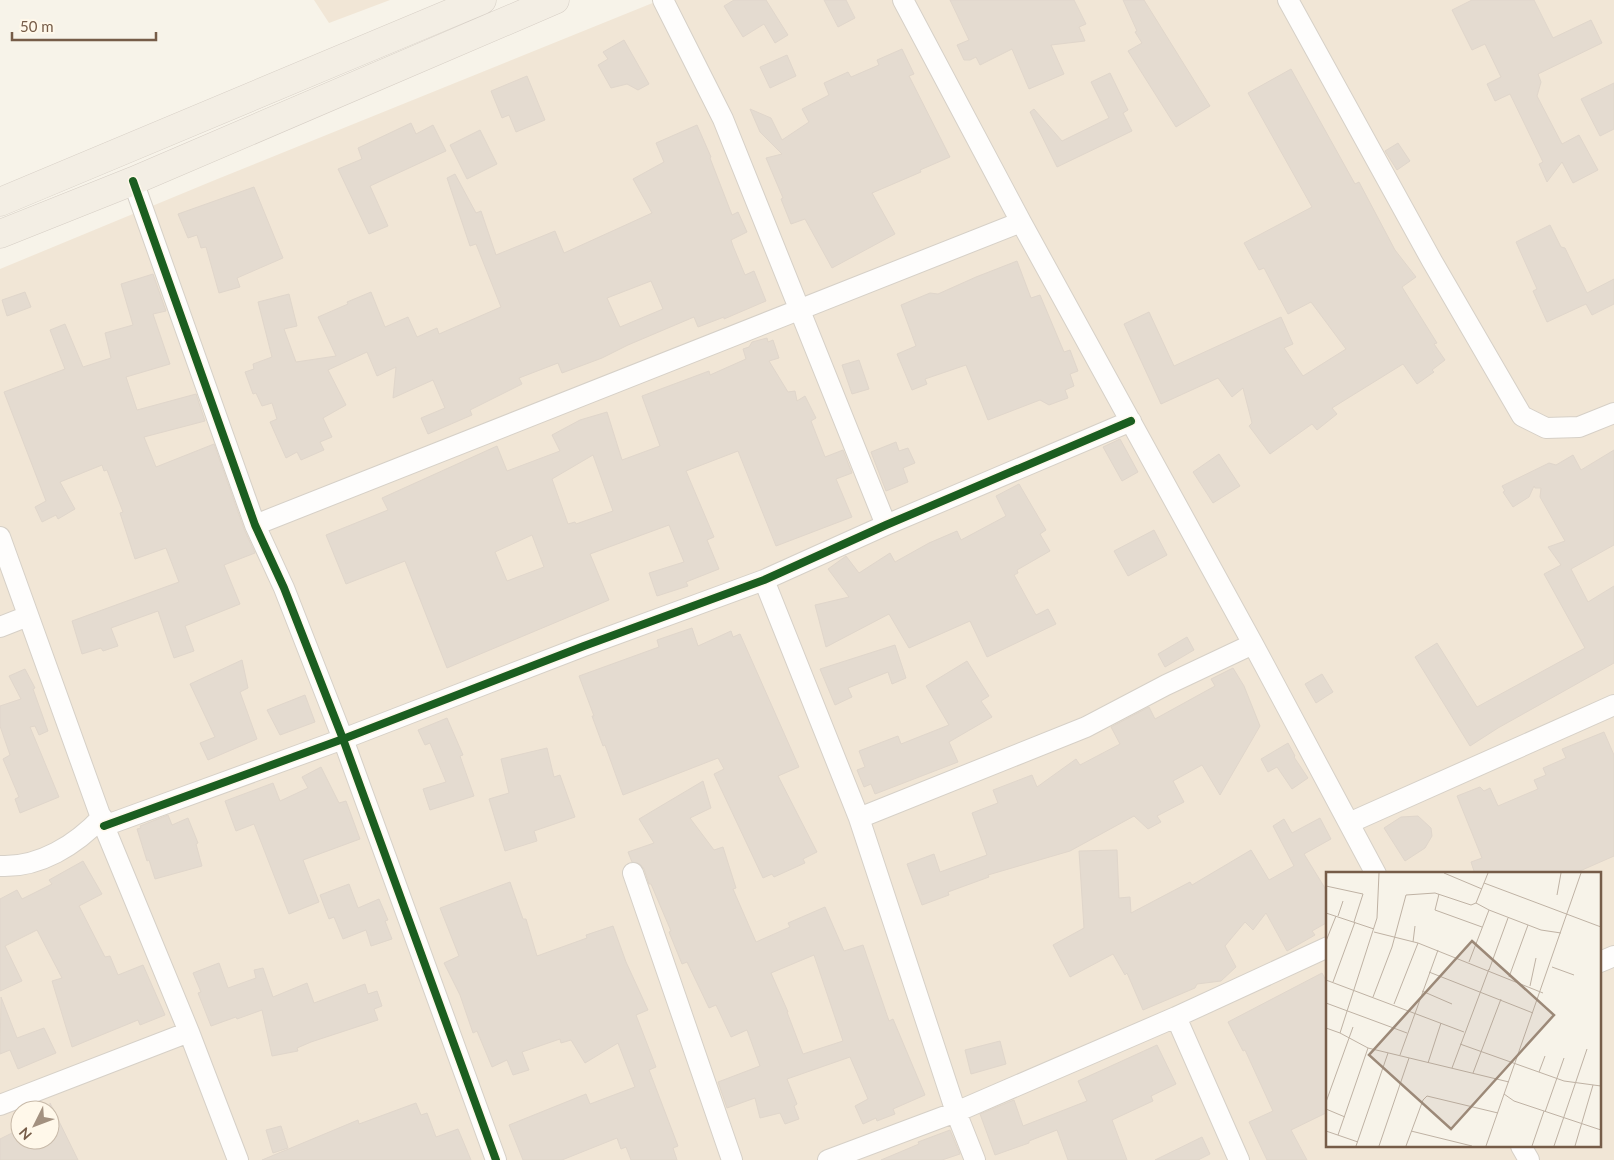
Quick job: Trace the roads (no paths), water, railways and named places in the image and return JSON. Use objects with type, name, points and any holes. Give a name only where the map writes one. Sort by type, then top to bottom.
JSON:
[{"type":"main road","points":[[0,202],[482,0]]},
{"type":"main road","points":[[0,234],[133,181],[555,0]]},
{"type":"street","points":[[662,0],[723,119],[886,525]]},
{"type":"street","points":[[903,0],[1020,222],[1253,644],[1375,872]]},
{"type":"street","points":[[1288,0],[1432,261],[1522,416],[1546,428],[1579,427],[1614,412]]},
{"type":"street","points":[[133,181],[255,525],[284,588],[343,740],[496,1160]]},
{"type":"street","points":[[255,525],[1020,222]]},
{"type":"street","points":[[0,866],[11,867],[32,863],[64,850],[92,828],[103,822],[343,740],[584,646],[764,580],[886,525],[1131,421]]},
{"type":"street","points":[[0,537],[103,822],[190,1032],[238,1160]]},
{"type":"street","points":[[764,580],[859,818],[956,1112],[975,1160]]},
{"type":"street","points":[[0,627],[28,616]]},
{"type":"street","points":[[859,818],[1086,727],[1253,644]]},
{"type":"street","points":[[1348,823],[1614,705]]},
{"type":"street","points":[[633,873],[732,1160]]},
{"type":"street","points":[[828,1160],[956,1112],[1176,1017],[1326,948]]},
{"type":"street","points":[[1602,961],[1614,956]]},
{"type":"street","points":[[1176,1017],[1239,1160]]},
{"type":"street","points":[[0,1105],[190,1032]]},
{"type":"street","points":[[1522,1148],[1529,1160]]}]
